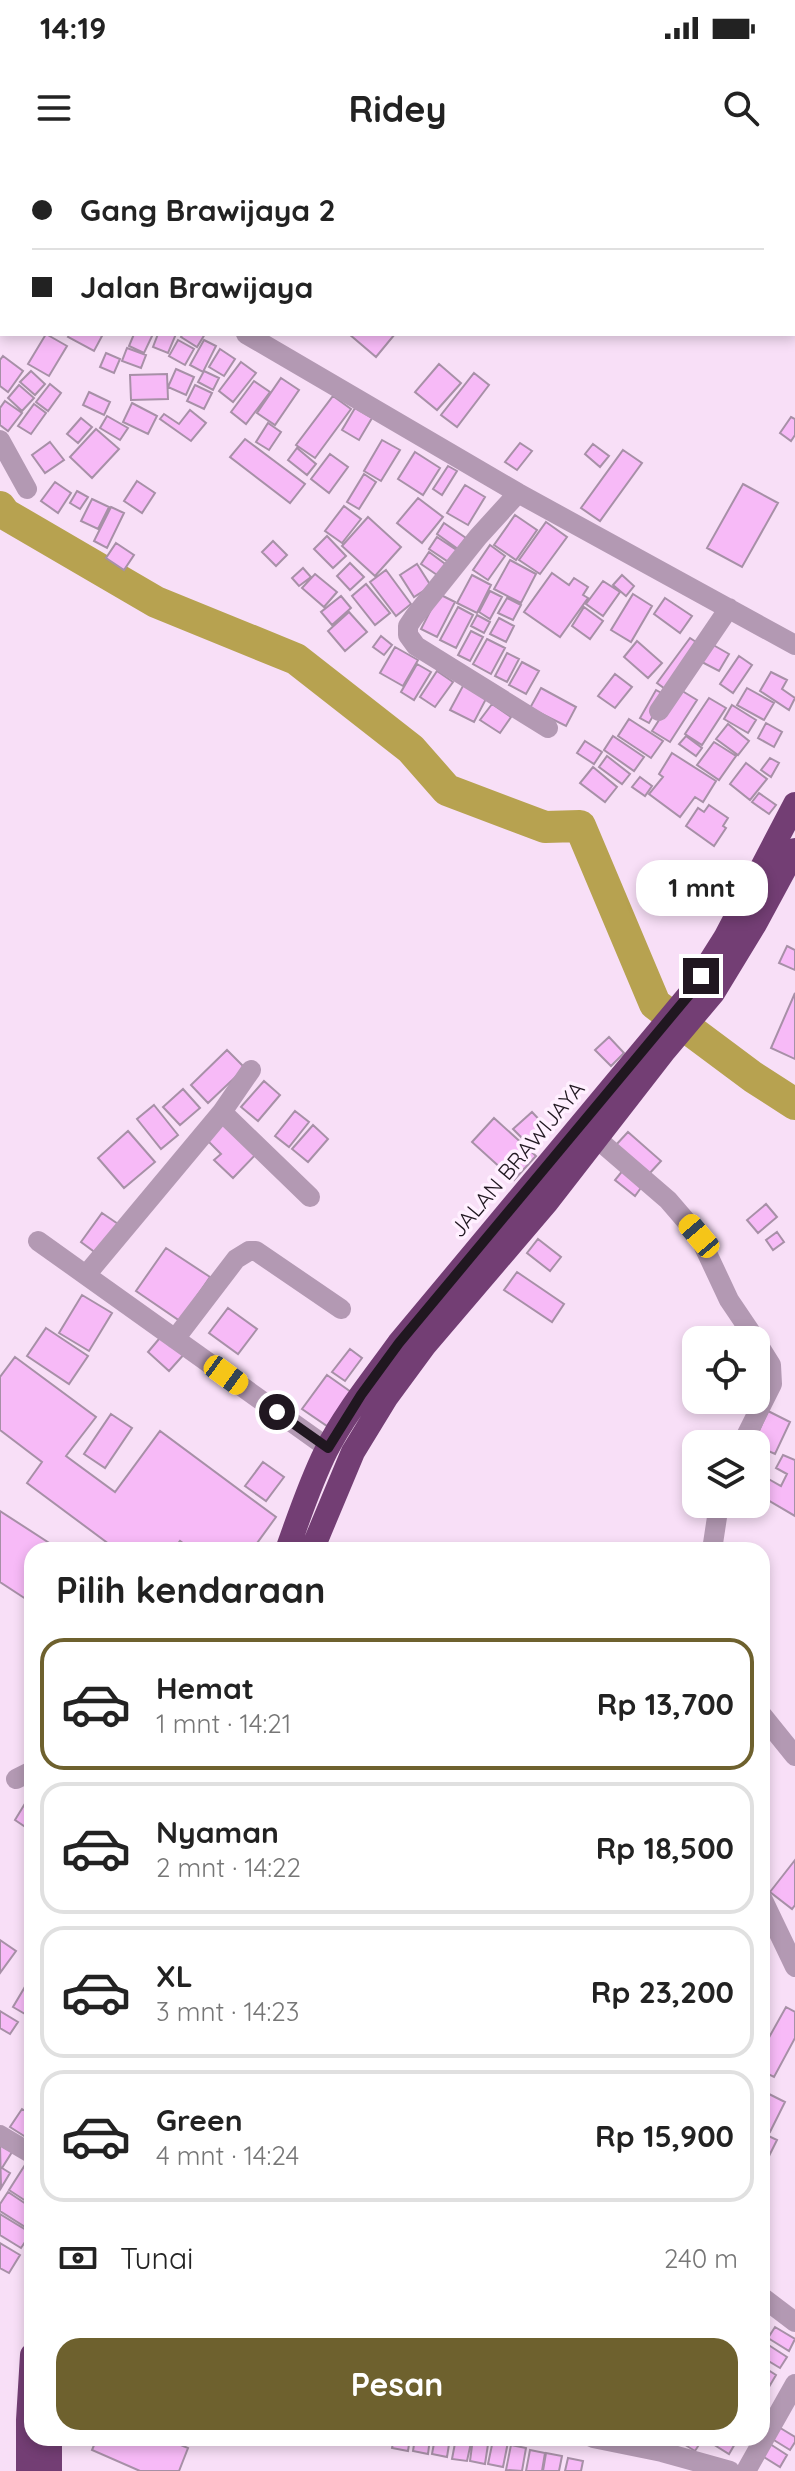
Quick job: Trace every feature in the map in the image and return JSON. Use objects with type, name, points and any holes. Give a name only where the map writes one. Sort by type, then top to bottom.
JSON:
[{"type":"highway","name":"JALAN BRAWIJAYA","points":[[290,1542],[328,1448],[399,1343],[695,1001],[795,804]]},
{"type":"highway","name":"JALAN BRAWIJAYA","points":[[695,1001],[713,993],[795,850]]},
{"type":"highway","name":"JALAN BRAWIJAYA","points":[[315,1542],[353,1452],[379,1409],[425,1345],[547,1202],[596,1138],[654,1050]]},
{"type":"highway","points":[[28,2446],[28,2471]]},
{"type":"highway","points":[[50,2446],[50,2471]]},
{"type":"street","points":[[249,336],[518,493],[795,645]]},
{"type":"street","points":[[0,440],[27,489]]},
{"type":"street","points":[[518,493],[414,617],[408,626],[408,635],[416,646],[548,728]]},
{"type":"street","points":[[659,711],[729,608]]},
{"type":"street","points":[[86,1275],[222,1112],[251,1070]]},
{"type":"street","points":[[222,1112],[310,1197]]},
{"type":"street","points":[[596,1138],[668,1200],[699,1236],[729,1300],[747,1326]]},
{"type":"street","points":[[38,1241],[328,1448]]},
{"type":"street","points":[[175,1339],[236,1259],[249,1251],[256,1251],[341,1309]]},
{"type":"street","points":[[770,1363],[770,1388]]},
{"type":"street","points":[[713,1542],[717,1518]]},
{"type":"street","points":[[770,1725],[795,1756]]},
{"type":"street","points":[[770,1915],[795,1967]]},
{"type":"street","points":[[0,2135],[24,2149]]},
{"type":"street","points":[[770,2303],[795,2322]]},
{"type":"street","points":[[770,2428],[795,2384]]},
{"type":"street","points":[[668,2446],[730,2471]]},
{"type":"street","points":[[746,2471],[760,2446]]},
{"type":"building","points":[[45,336],[67,346],[49,376],[28,364]]},
{"type":"building","points":[[69,336],[102,336],[94,351]]},
{"type":"building","points":[[133,336],[152,336],[144,353],[129,346]]},
{"type":"building","points":[[157,336],[175,336],[168,353],[153,347]]},
{"type":"building","points":[[182,336],[204,336],[197,347]]},
{"type":"building","points":[[351,336],[393,336],[376,357]]},
{"type":"building","points":[[178,340],[194,349],[185,365],[169,356]]},
{"type":"building","points":[[204,340],[216,346],[203,372],[190,365]]},
{"type":"building","points":[[127,348],[146,355],[141,368],[122,361]]},
{"type":"building","points":[[220,349],[235,359],[224,376],[209,367]]},
{"type":"building","points":[[106,353],[120,359],[114,373],[100,367]]},
{"type":"building","points":[[3,356],[23,371],[8,392],[0,386],[0,360]]},
{"type":"building","points":[[241,362],[256,373],[233,402],[219,391]]},
{"type":"building","points":[[439,364],[461,383],[437,410],[415,392]]},
{"type":"building","points":[[176,369],[194,377],[186,395],[168,387]]},
{"type":"building","points":[[31,371],[45,384],[35,395],[20,382]]},
{"type":"building","points":[[204,371],[219,378],[213,390],[198,382]]},
{"type":"building","points":[[474,373],[489,385],[457,427],[441,415]]},
{"type":"building","points":[[167,374],[168,399],[131,400],[130,375]]},
{"type":"building","points":[[281,378],[299,390],[275,425],[257,413]]},
{"type":"building","points":[[254,381],[270,392],[246,424],[231,412]]},
{"type":"building","points":[[50,384],[61,393],[48,411],[36,402]]},
{"type":"building","points":[[19,385],[34,398],[22,411],[8,398]]},
{"type":"building","points":[[195,385],[212,393],[204,409],[187,401]]},
{"type":"building","points":[[89,392],[110,402],[104,415],[83,405]]},
{"type":"building","points":[[333,396],[351,409],[315,458],[296,445]]},
{"type":"building","points":[[5,401],[22,413],[8,431],[0,425],[0,408]]},
{"type":"building","points":[[132,403],[157,416],[148,434],[123,422]]},
{"type":"building","points":[[34,404],[46,413],[31,434],[18,426]]},
{"type":"building","points":[[355,408],[372,418],[359,440],[342,430]]},
{"type":"building","points":[[190,410],[206,423],[191,441],[160,419],[164,414],[179,424]]},
{"type":"building","points":[[107,416],[128,428],[120,440],[100,428]]},
{"type":"building","points":[[791,417],[795,419],[795,435],[791,441],[780,433]]},
{"type":"building","points":[[81,418],[92,427],[78,443],[67,434]]},
{"type":"building","points":[[268,423],[281,432],[269,450],[256,442]]},
{"type":"building","points":[[96,429],[119,449],[92,478],[70,457]]},
{"type":"building","points":[[245,439],[305,484],[290,503],[230,457]]},
{"type":"building","points":[[382,440],[400,450],[381,481],[364,471]]},
{"type":"building","points":[[50,442],[64,460],[45,473],[32,455]]},
{"type":"building","points":[[520,443],[532,451],[517,470],[505,462]]},
{"type":"building","points":[[593,444],[609,456],[600,467],[585,454]]},
{"type":"building","points":[[297,448],[316,464],[307,475],[288,460]]},
{"type":"building","points":[[623,450],[642,463],[600,521],[581,508]]},
{"type":"building","points":[[415,452],[440,468],[423,495],[398,479]]},
{"type":"building","points":[[330,454],[348,467],[329,493],[311,479]]},
{"type":"building","points":[[448,466],[457,471],[442,495],[433,489]]},
{"type":"building","points":[[364,474],[376,482],[359,509],[347,502]]},
{"type":"building","points":[[137,481],[155,493],[142,513],[124,501]]},
{"type":"building","points":[[55,482],[71,493],[58,513],[41,501]]},
{"type":"building","points":[[743,484],[778,503],[742,567],[707,548]]},
{"type":"building","points":[[465,485],[485,497],[468,525],[447,513]]},
{"type":"building","points":[[77,491],[88,497],[80,509],[70,503]]},
{"type":"building","points":[[418,498],[443,517],[422,543],[397,523]]},
{"type":"building","points":[[92,499],[109,507],[98,529],[81,521]]},
{"type":"building","points":[[344,506],[361,519],[342,543],[325,531]]},
{"type":"building","points":[[111,507],[124,513],[107,548],[94,541]]},
{"type":"building","points":[[515,515],[537,530],[516,560],[494,545]]},
{"type":"building","points":[[368,517],[401,547],[375,576],[342,546]]},
{"type":"building","points":[[546,522],[567,537],[540,574],[519,560]]},
{"type":"building","points":[[444,523],[466,538],[458,549],[437,534]]},
{"type":"building","points":[[327,536],[346,556],[333,568],[314,549]]},
{"type":"building","points":[[437,537],[458,551],[450,563],[429,549]]},
{"type":"building","points":[[273,541],[287,555],[276,566],[262,552]]},
{"type":"building","points":[[116,543],[134,555],[124,570],[106,558]]},
{"type":"building","points":[[490,545],[505,556],[488,580],[473,570]]},
{"type":"building","points":[[429,552],[448,566],[440,577],[421,564]]},
{"type":"building","points":[[510,560],[536,574],[521,603],[494,589]]},
{"type":"building","points":[[350,563],[364,577],[350,590],[337,576]]},
{"type":"building","points":[[417,564],[431,586],[414,597],[400,575]]},
{"type":"building","points":[[303,568],[311,577],[299,586],[292,578]]},
{"type":"building","points":[[386,570],[411,604],[396,616],[370,582]]},
{"type":"building","points":[[552,573],[569,585],[574,578],[588,587],[583,595],[588,598],[560,637],[524,612]]},
{"type":"building","points":[[315,574],[337,592],[324,607],[302,588]]},
{"type":"building","points":[[472,575],[491,585],[477,613],[457,603]]},
{"type":"building","points":[[622,575],[634,586],[626,596],[613,585]]},
{"type":"building","points":[[603,581],[620,592],[603,616],[586,604]]},
{"type":"building","points":[[366,584],[390,613],[375,625],[352,596]]},
{"type":"building","points":[[490,591],[502,597],[490,619],[479,612]]},
{"type":"building","points":[[439,594],[455,602],[437,637],[421,629]]},
{"type":"building","points":[[633,594],[652,606],[631,642],[611,630]]},
{"type":"building","points":[[341,596],[351,608],[332,625],[321,612]]},
{"type":"building","points":[[507,598],[521,605],[513,620],[498,613]]},
{"type":"building","points":[[665,598],[692,616],[680,633],[654,614]]},
{"type":"building","points":[[458,607],[473,615],[456,648],[440,640]]},
{"type":"building","points":[[584,607],[603,621],[590,639],[572,626]]},
{"type":"building","points":[[349,612],[367,632],[345,651],[328,631]]},
{"type":"building","points":[[477,615],[490,622],[484,633],[471,626]]},
{"type":"building","points":[[499,618],[514,626],[506,642],[490,634]]},
{"type":"building","points":[[471,631],[483,637],[470,661],[458,655]]},
{"type":"building","points":[[381,636],[392,645],[384,655],[373,647]]},
{"type":"building","points":[[690,638],[702,646],[668,691],[657,683]]},
{"type":"building","points":[[487,639],[505,648],[491,674],[473,664]]},
{"type":"building","points":[[637,641],[662,663],[648,678],[624,657]]},
{"type":"building","points":[[708,642],[729,654],[719,671],[698,660]]},
{"type":"building","points":[[395,647],[418,660],[403,686],[380,673]]},
{"type":"building","points":[[507,653],[519,659],[507,682],[495,676]]},
{"type":"building","points":[[739,656],[752,665],[733,693],[720,684]]},
{"type":"building","points":[[522,662],[539,671],[526,694],[509,685]]},
{"type":"building","points":[[417,664],[431,672],[414,700],[401,692]]},
{"type":"building","points":[[437,671],[453,682],[435,707],[420,697]]},
{"type":"building","points":[[771,672],[787,680],[782,689],[795,698],[789,710],[760,691]]},
{"type":"building","points":[[615,674],[632,687],[615,708],[598,696]]},
{"type":"building","points":[[464,684],[487,697],[474,722],[450,710]]},
{"type":"building","points":[[541,688],[576,707],[566,726],[530,708]]},
{"type":"building","points":[[747,688],[774,703],[764,720],[737,705]]},
{"type":"building","points":[[679,689],[697,700],[670,742],[652,731]]},
{"type":"building","points":[[656,690],[665,695],[649,723],[640,718]]},
{"type":"building","points":[[709,698],[726,708],[702,745],[685,734]]},
{"type":"building","points":[[492,704],[511,717],[500,733],[480,720]]},
{"type":"building","points":[[732,705],[756,720],[748,733],[724,719]]},
{"type":"building","points":[[629,719],[663,741],[651,758],[618,736]]},
{"type":"building","points":[[766,723],[782,732],[774,747],[758,738]]},
{"type":"building","points":[[728,724],[749,741],[738,755],[716,739]]},
{"type":"building","points":[[613,736],[644,757],[634,771],[604,750]]},
{"type":"building","points":[[686,736],[702,748],[696,756],[679,744]]},
{"type":"building","points":[[585,741],[602,752],[594,764],[577,753]]},
{"type":"building","points":[[714,742],[736,756],[719,780],[697,765]]},
{"type":"building","points":[[672,753],[716,781],[703,802],[695,797],[680,817],[649,794],[663,777],[659,774]]},
{"type":"building","points":[[607,756],[630,774],[622,784],[599,767]]},
{"type":"building","points":[[770,758],[779,763],[771,777],[761,770]]},
{"type":"building","points":[[746,763],[767,779],[750,800],[730,784]]},
{"type":"building","points":[[593,767],[617,787],[605,802],[580,783]]},
{"type":"building","points":[[640,777],[652,786],[645,796],[632,787]]},
{"type":"building","points":[[759,793],[776,805],[769,814],[752,802]]},
{"type":"building","points":[[709,805],[728,818],[723,826],[726,828],[714,846],[686,826],[698,808],[704,812]]},
{"type":"building","points":[[787,946],[795,950],[795,970],[779,963]]},
{"type":"building","points":[[795,993],[795,1059],[771,1048]]},
{"type":"building","points":[[609,1037],[624,1053],[611,1066],[595,1050]]},
{"type":"building","points":[[227,1050],[245,1068],[208,1103],[191,1085]]},
{"type":"building","points":[[264,1081],[280,1095],[258,1121],[241,1107]]},
{"type":"building","points":[[183,1089],[200,1108],[180,1125],[163,1107]]},
{"type":"building","points":[[154,1105],[178,1135],[161,1149],[137,1119]]},
{"type":"building","points":[[295,1111],[309,1122],[289,1147],[275,1136]]},
{"type":"building","points":[[532,1112],[548,1129],[530,1146],[513,1129]]},
{"type":"building","points":[[494,1118],[536,1156],[514,1180],[472,1142]]},
{"type":"building","points":[[221,1124],[260,1150],[233,1178],[214,1160],[221,1154],[206,1139]]},
{"type":"building","points":[[313,1125],[328,1139],[308,1162],[292,1149]]},
{"type":"building","points":[[128,1131],[155,1162],[124,1188],[98,1158]]},
{"type":"building","points":[[628,1132],[661,1161],[648,1175],[615,1146]]},
{"type":"building","points":[[624,1169],[643,1185],[635,1196],[615,1180]]},
{"type":"building","points":[[766,1204],[777,1217],[758,1233],[747,1220]]},
{"type":"building","points":[[102,1213],[121,1226],[100,1256],[81,1242]]},
{"type":"building","points":[[777,1232],[784,1242],[773,1250],[766,1240]]},
{"type":"building","points":[[538,1239],[561,1257],[550,1271],[527,1253]]},
{"type":"building","points":[[166,1248],[210,1277],[180,1321],[136,1291]]},
{"type":"building","points":[[517,1272],[564,1304],[552,1322],[504,1290]]},
{"type":"building","points":[[82,1295],[112,1313],[89,1351],[59,1333]]},
{"type":"building","points":[[228,1308],[257,1329],[238,1354],[209,1333]]},
{"type":"building","points":[[46,1328],[88,1356],[69,1384],[27,1356]]},
{"type":"building","points":[[164,1333],[186,1352],[169,1371],[148,1352]]},
{"type":"building","points":[[350,1349],[362,1358],[345,1381],[332,1372]]},
{"type":"building","points":[[15,1357],[96,1417],[66,1456],[115,1492],[160,1431],[276,1517],[258,1542],[106,1542],[27,1483],[42,1462],[0,1430],[0,1377]]},
{"type":"building","points":[[327,1375],[351,1392],[327,1426],[302,1409]]},
{"type":"building","points":[[770,1412],[790,1422],[775,1454],[770,1452],[770,1430],[759,1430]]},
{"type":"building","points":[[111,1414],[132,1428],[105,1468],[84,1454]]},
{"type":"building","points":[[783,1455],[795,1460],[795,1516],[770,1501],[770,1480],[781,1486],[787,1474],[776,1468]]},
{"type":"building","points":[[263,1462],[284,1477],[266,1501],[245,1486]]},
{"type":"building","points":[[0,1511],[48,1542],[24,1542],[24,1598],[0,1582]]},
{"type":"building","points":[[24,1805],[24,1826],[15,1820]]},
{"type":"building","points":[[795,1860],[795,1905],[792,1909],[770,1892]]},
{"type":"building","points":[[0,1940],[16,1951],[0,1973]]},
{"type":"building","points":[[24,1988],[24,2013],[13,2007]]},
{"type":"building","points":[[786,2007],[795,2012],[795,2038],[774,2077],[770,2075],[770,2036]]},
{"type":"building","points":[[0,2011],[18,2022],[10,2034],[0,2028]]},
{"type":"building","points":[[770,2094],[785,2102],[770,2132]]},
{"type":"building","points":[[22,2109],[24,2110],[24,2136],[10,2127]]},
{"type":"building","points":[[770,2137],[777,2140],[770,2154]]},
{"type":"building","points":[[0,2145],[12,2152],[2,2168],[10,2173],[1,2188]]},
{"type":"building","points":[[24,2167],[24,2200],[9,2190]]},
{"type":"building","points":[[8,2192],[24,2203],[24,2226],[0,2211],[0,2204]]},
{"type":"building","points":[[0,2214],[24,2229],[24,2244],[21,2248],[0,2235]]},
{"type":"building","points":[[0,2243],[20,2255],[9,2273],[0,2268]]},
{"type":"building","points":[[775,2327],[795,2339],[789,2351],[770,2339]]},
{"type":"building","points":[[770,2346],[787,2357],[780,2368],[770,2362]]},
{"type":"building","points":[[770,2371],[776,2375],[770,2385]]},
{"type":"building","points":[[777,2426],[795,2437],[795,2442],[790,2450],[770,2436]]},
{"type":"building","points":[[770,2444],[787,2455],[780,2467],[759,2454]]},
{"type":"building","points":[[94,2446],[188,2448],[179,2471],[140,2471],[92,2450]]},
{"type":"building","points":[[392,2446],[409,2446],[408,2451]]},
{"type":"building","points":[[414,2446],[429,2446],[428,2454],[413,2451]]},
{"type":"building","points":[[434,2446],[449,2446],[447,2457],[432,2454]]},
{"type":"building","points":[[454,2446],[470,2446],[467,2461],[452,2459]]},
{"type":"building","points":[[472,2446],[488,2446],[485,2464],[470,2461]]},
{"type":"building","points":[[492,2446],[507,2446],[503,2467],[488,2464]]},
{"type":"building","points":[[511,2446],[526,2448],[522,2471],[506,2470]]},
{"type":"building","points":[[716,2446],[734,2446],[729,2454]]},
{"type":"building","points":[[530,2450],[545,2453],[542,2471],[526,2471]]},
{"type":"building","points":[[546,2453],[562,2456],[559,2471],[543,2471]]},
{"type":"building","points":[[568,2458],[583,2461],[581,2471],[565,2471]]},
{"type":"waterway","points":[[0,507],[5,514],[156,602],[296,659],[411,749],[447,790],[545,827],[580,826],[655,1004],[753,1077],[795,1104]]},
{"type":"route","points":[[277,1412],[328,1448],[399,1343],[689,995],[701,976]]}]
